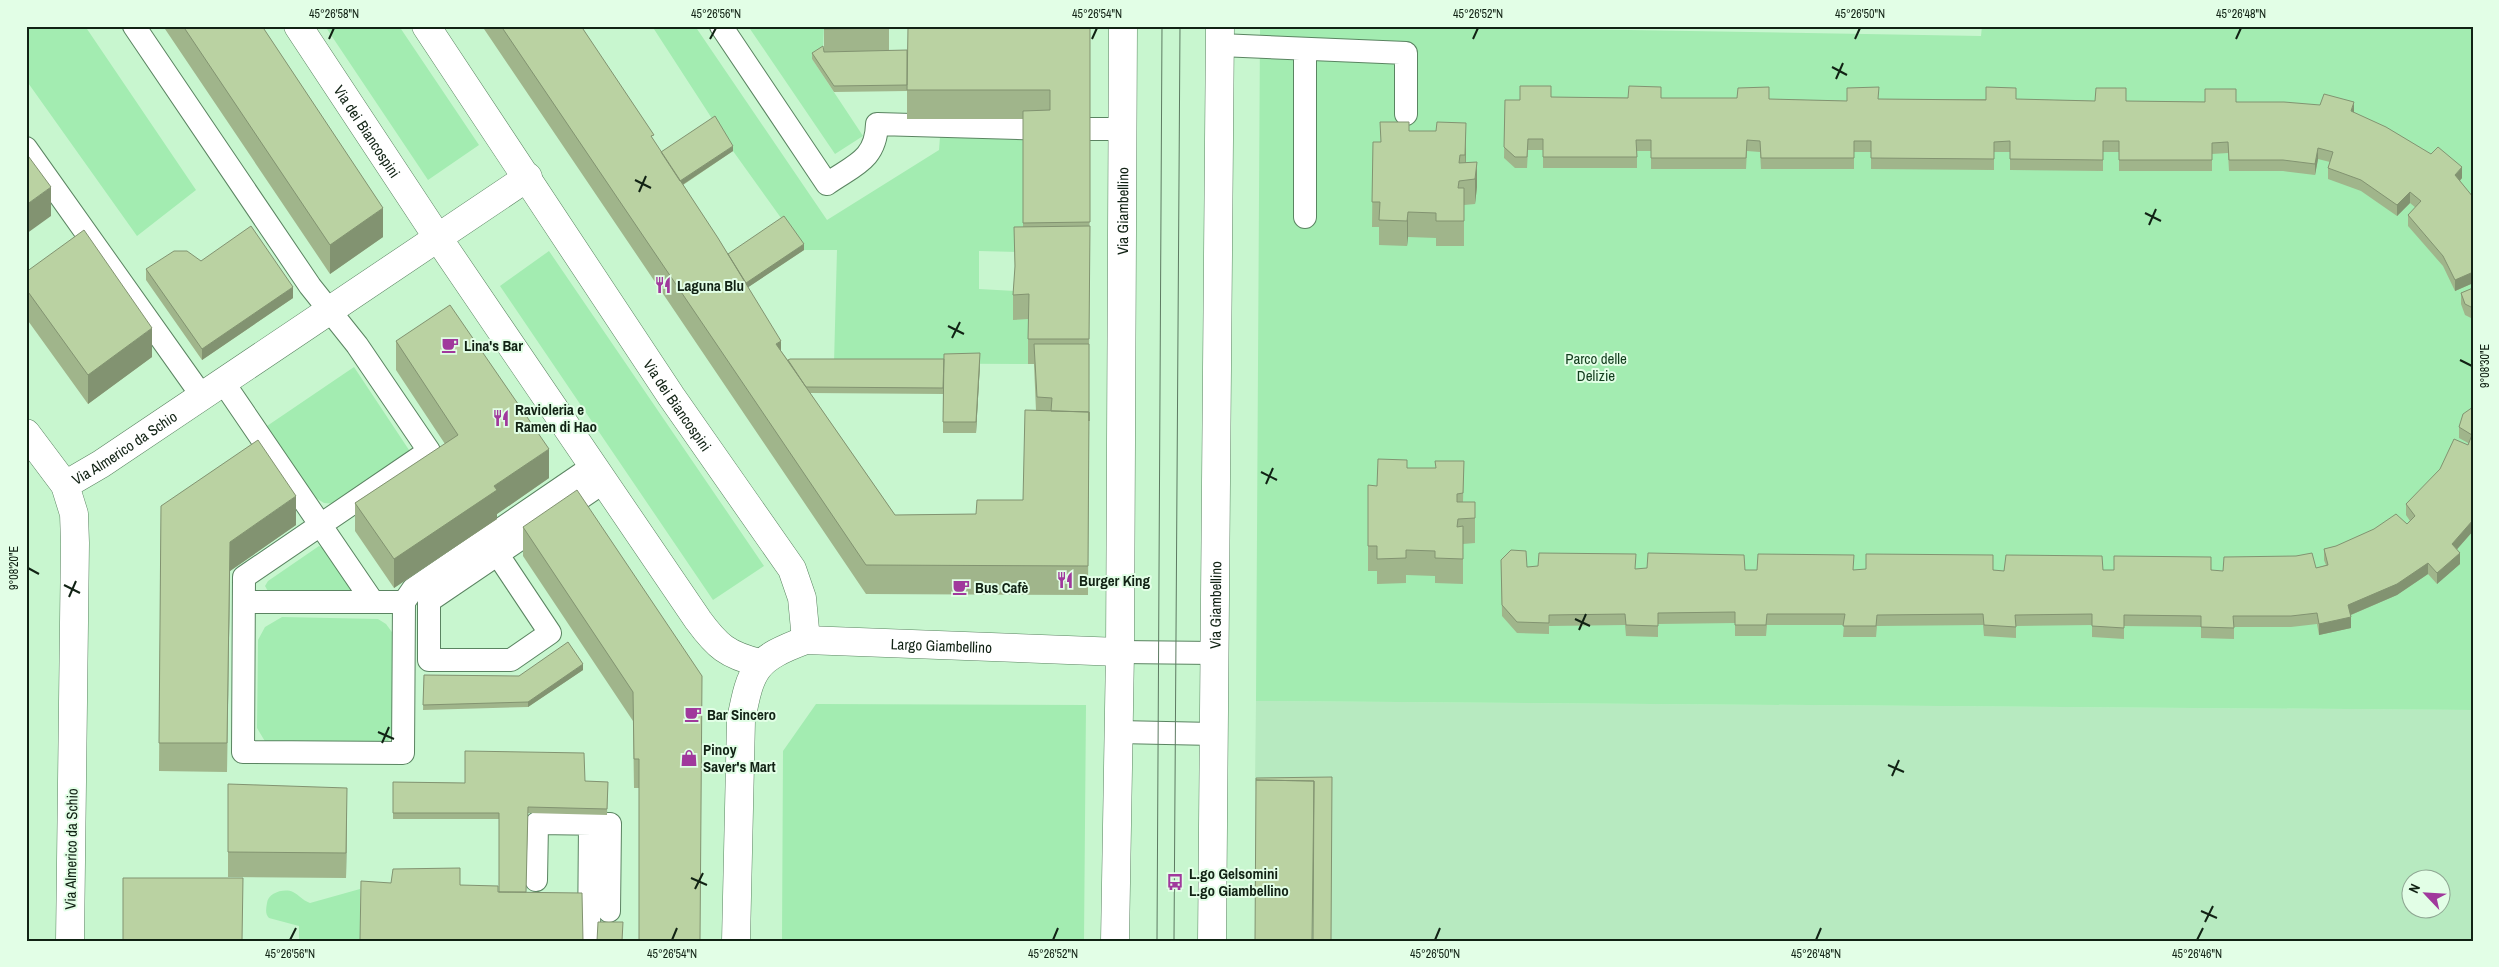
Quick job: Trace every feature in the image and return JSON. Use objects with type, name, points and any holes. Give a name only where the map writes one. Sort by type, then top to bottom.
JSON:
[{"type":"street","name":"Via dei Biancospini","points":[[298,26],[438,238],[712,640],[736,657],[760,663]]},
{"type":"street","name":"Via dei Biancospini","points":[[426,26],[528,177],[671,396],[792,569],[802,598],[806,640]]},
{"type":"street","name":"Via Giambellino","points":[[1120,652],[1124,26]]},
{"type":"street","name":"Via Giambellino","points":[[1215,653],[1220,36]]},
{"type":"street","points":[[438,238],[528,177]]},
{"type":"street","name":"Via Almerico da Schio","points":[[70,941],[75,543],[74,514],[66,485],[438,238]]},
{"type":"street","points":[[26,433],[66,485]]},
{"type":"street","name":"Largo Giambellino","points":[[736,941],[740,720],[747,687],[760,663],[777,651],[806,640],[1120,652]]},
{"type":"street","points":[[1115,941],[1120,652]]},
{"type":"street","points":[[1212,941],[1215,653]]},
{"type":"lane","points":[[134,26],[310,286],[357,345],[429,451],[244,577],[243,752],[403,753],[404,602],[413,589],[598,474]]},
{"type":"lane","points":[[721,26],[828,184],[869,155],[876,140],[877,124],[1049,129]]},
{"type":"lane","name":"Via Giambellino","points":[[1220,36],[1305,49],[1406,52],[1406,114]]},
{"type":"lane","points":[[1305,49],[1305,217]]},
{"type":"lane","points":[[1090,129],[1123,128]]},
{"type":"lane","points":[[26,148],[212,389],[320,525],[373,602]]},
{"type":"lane","points":[[498,555],[550,633],[511,660],[429,660],[429,602],[498,555],[598,474]]},
{"type":"lane","points":[[245,602],[404,602]]},
{"type":"lane","name":"Via Giambellino","points":[[1120,652],[1215,653]]},
{"type":"lane","points":[[1118,732],[1214,734]]},
{"type":"lane","points":[[536,880],[537,823],[610,824],[609,911]]},
{"type":"lane","points":[[589,941],[590,824]]},
{"type":"shaded area","points":[[1256,701],[2473,710],[2473,941],[1272,941],[1255,783]]},
{"type":"green space","points":[[26,26],[85,26],[196,190],[137,236],[26,80]]},
{"type":"green space","points":[[325,26],[399,26],[479,145],[428,180]]},
{"type":"green space","points":[[652,26],[695,26],[827,220],[939,150],[940,137],[1023,140],[1023,252],[979,251],[979,289],[1015,291],[1029,319],[1028,364],[834,363],[837,250],[804,250],[733,151]]},
{"type":"green space","points":[[748,26],[824,26],[823,51],[812,59],[863,136],[835,154]]},
{"type":"green space","name":"Parco delle Delizie","points":[[1982,26],[2473,26],[2473,710],[1256,701],[1260,29],[1446,27],[1981,36]]},
{"type":"green space","points":[[549,251],[764,566],[713,600],[500,286]]},
{"type":"green space","points":[[354,367],[411,453],[337,504],[324,503],[316,498],[267,426]]},
{"type":"green space","points":[[319,546],[323,548],[350,588],[350,595],[269,593],[265,586],[268,581]]},
{"type":"green space","points":[[282,617],[378,619],[386,624],[397,639],[393,734],[387,742],[266,743],[257,728],[258,640],[265,627]]},
{"type":"green space","points":[[816,704],[1086,705],[1084,941],[782,941],[783,751]]},
{"type":"green space","points":[[360,889],[360,941],[299,941],[299,926],[269,918],[266,913],[270,896],[281,891],[293,892],[310,903]]},
{"type":"building","points":[[183,26],[262,26],[383,208],[330,245]]},
{"type":"building","points":[[501,26],[581,26],[654,135],[651,136],[718,238],[781,341],[776,344],[895,515],[976,514],[977,500],[1023,500],[1025,410],[1089,412],[1088,566],[866,565]]},
{"type":"building","points":[[824,26],[889,26],[889,28],[824,29]]},
{"type":"building","points":[[1090,26],[1090,222],[1023,223],[1023,111],[1050,110],[1050,90],[907,90],[908,27]]},
{"type":"building","points":[[823,46],[824,52],[907,50],[907,85],[834,86],[812,53]]},
{"type":"building","points":[[1520,86],[1551,86],[1551,97],[1628,98],[1629,86],[1661,87],[1661,98],[1737,98],[1738,88],[1769,87],[1769,99],[1847,101],[1847,88],[1879,87],[1878,99],[1986,100],[1986,87],[2016,88],[2016,99],[2095,101],[2096,88],[2126,88],[2126,101],[2205,102],[2205,89],[2236,89],[2236,102],[2284,102],[2320,105],[2324,94],[2354,102],[2351,111],[2386,127],[2431,154],[2438,147],[2462,167],[2455,175],[2473,197],[2473,277],[2471,273],[2455,280],[2443,256],[2408,215],[2421,201],[2410,192],[2397,205],[2361,180],[2328,168],[2333,152],[2318,148],[2315,164],[2283,160],[2229,160],[2228,142],[2212,143],[2212,160],[2119,160],[2119,141],[2103,141],[2103,160],[2010,159],[2010,141],[1994,142],[1994,159],[1871,158],[1871,141],[1854,141],[1854,158],[1761,158],[1760,141],[1747,140],[1746,158],[1651,158],[1651,140],[1636,140],[1637,157],[1543,157],[1543,139],[1528,139],[1527,157],[1515,157],[1504,147],[1505,100],[1520,100]]},
{"type":"building","points":[[715,116],[733,146],[680,181],[661,152]]},
{"type":"building","points":[[1380,122],[1409,122],[1409,131],[1436,131],[1437,122],[1466,123],[1465,155],[1460,155],[1459,163],[1477,162],[1475,179],[1459,181],[1458,188],[1464,188],[1464,221],[1436,221],[1436,213],[1408,212],[1407,221],[1379,220],[1380,202],[1372,202],[1373,142],[1381,142]]},
{"type":"building","points":[[26,153],[51,187],[26,205]]},
{"type":"building","points":[[784,216],[804,244],[746,283],[728,254]]},
{"type":"building","points":[[251,226],[293,287],[202,349],[146,269],[174,251],[187,251],[201,261]]},
{"type":"building","points":[[1090,226],[1089,339],[1028,339],[1029,294],[1013,295],[1015,266],[1014,227]]},
{"type":"building","points":[[84,230],[152,328],[88,375],[26,289],[26,272]]},
{"type":"building","points":[[2473,288],[2473,308],[2465,304],[2461,293]]},
{"type":"building","points":[[450,305],[549,449],[494,486],[497,490],[394,559],[355,503],[458,435],[396,341]]},
{"type":"building","points":[[1034,344],[1089,344],[1089,412],[1051,411],[1052,398],[1037,397]]},
{"type":"building","points":[[980,353],[976,422],[943,422],[944,354]]},
{"type":"building","points":[[944,359],[943,388],[806,387],[788,360]]},
{"type":"building","points":[[2473,407],[2473,520],[2452,544],[2460,553],[2437,573],[2428,563],[2397,584],[2348,605],[2351,617],[2319,624],[2317,613],[2291,616],[2233,616],[2234,628],[2201,627],[2201,616],[2124,615],[2124,628],[2092,626],[2092,614],[2015,615],[2016,627],[1984,625],[1983,614],[1877,615],[1876,626],[1843,626],[1845,614],[1767,614],[1766,625],[1735,625],[1735,612],[1658,613],[1658,626],[1626,625],[1625,614],[1549,615],[1549,623],[1517,622],[1502,605],[1501,560],[1511,550],[1526,551],[1527,567],[1538,566],[1539,553],[1636,554],[1635,569],[1647,568],[1648,553],[1744,555],[1745,570],[1757,570],[1758,554],[1854,555],[1853,570],[1866,569],[1866,554],[1993,555],[1993,570],[2004,571],[2006,555],[2102,556],[2103,570],[2114,570],[2114,556],[2211,557],[2211,570],[2223,571],[2224,557],[2296,556],[2312,553],[2316,568],[2328,565],[2324,549],[2336,546],[2374,529],[2396,514],[2407,524],[2415,516],[2406,504],[2440,469],[2454,439],[2468,445],[2472,435],[2459,427],[2463,414]]},
{"type":"building","points":[[258,440],[296,496],[230,542],[227,743],[159,743],[161,506]]},
{"type":"building","points":[[1378,459],[1407,460],[1407,468],[1436,468],[1435,461],[1464,461],[1463,493],[1457,494],[1457,502],[1475,502],[1475,518],[1458,519],[1457,527],[1463,526],[1463,559],[1435,558],[1435,551],[1406,550],[1406,558],[1377,559],[1377,546],[1368,546],[1368,485],[1377,486]]},
{"type":"building","points":[[577,490],[702,676],[700,941],[639,941],[639,759],[634,759],[633,692],[523,527]]},
{"type":"building","points":[[568,642],[583,664],[528,702],[423,705],[424,675],[519,676]]},
{"type":"building","points":[[465,751],[584,753],[585,781],[608,782],[607,809],[528,807],[526,892],[499,892],[499,813],[393,813],[393,782],[465,783]]},
{"type":"building","points":[[1332,777],[1331,941],[1313,941],[1314,781],[1256,780],[1256,778]]},
{"type":"building","points":[[1256,780],[1314,781],[1312,941],[1255,941]]},
{"type":"building","points":[[228,784],[347,788],[346,853],[228,852]]},
{"type":"building","points":[[460,868],[460,885],[498,886],[498,892],[582,893],[583,941],[360,941],[361,881],[391,883],[393,869]]},
{"type":"building","points":[[123,878],[243,878],[242,941],[123,941]]},
{"type":"building","points":[[598,922],[623,922],[622,941],[597,941]]},
{"type":"tram line","points":[[1157,941],[1162,26]]},
{"type":"tram line","points":[[1174,941],[1180,26]]},
{"type":"place","name":"Laguna Blu","points":[[663,285]]},
{"type":"place","name":"Lina's Bar","points":[[450,345]]},
{"type":"place","name":"Ravioleria e Ramen di Hao","points":[[501,418]]},
{"type":"place","name":"Burger King","points":[[1065,580]]},
{"type":"place","name":"Bus Cafè","points":[[961,587]]},
{"type":"place","name":"Bar Sincero","points":[[693,714]]},
{"type":"place","name":"Pinoy Saver's Mart","points":[[689,758]]},
{"type":"place","name":"L.go Gelsomini L.go Giambellino","points":[[1175,882]]}]
